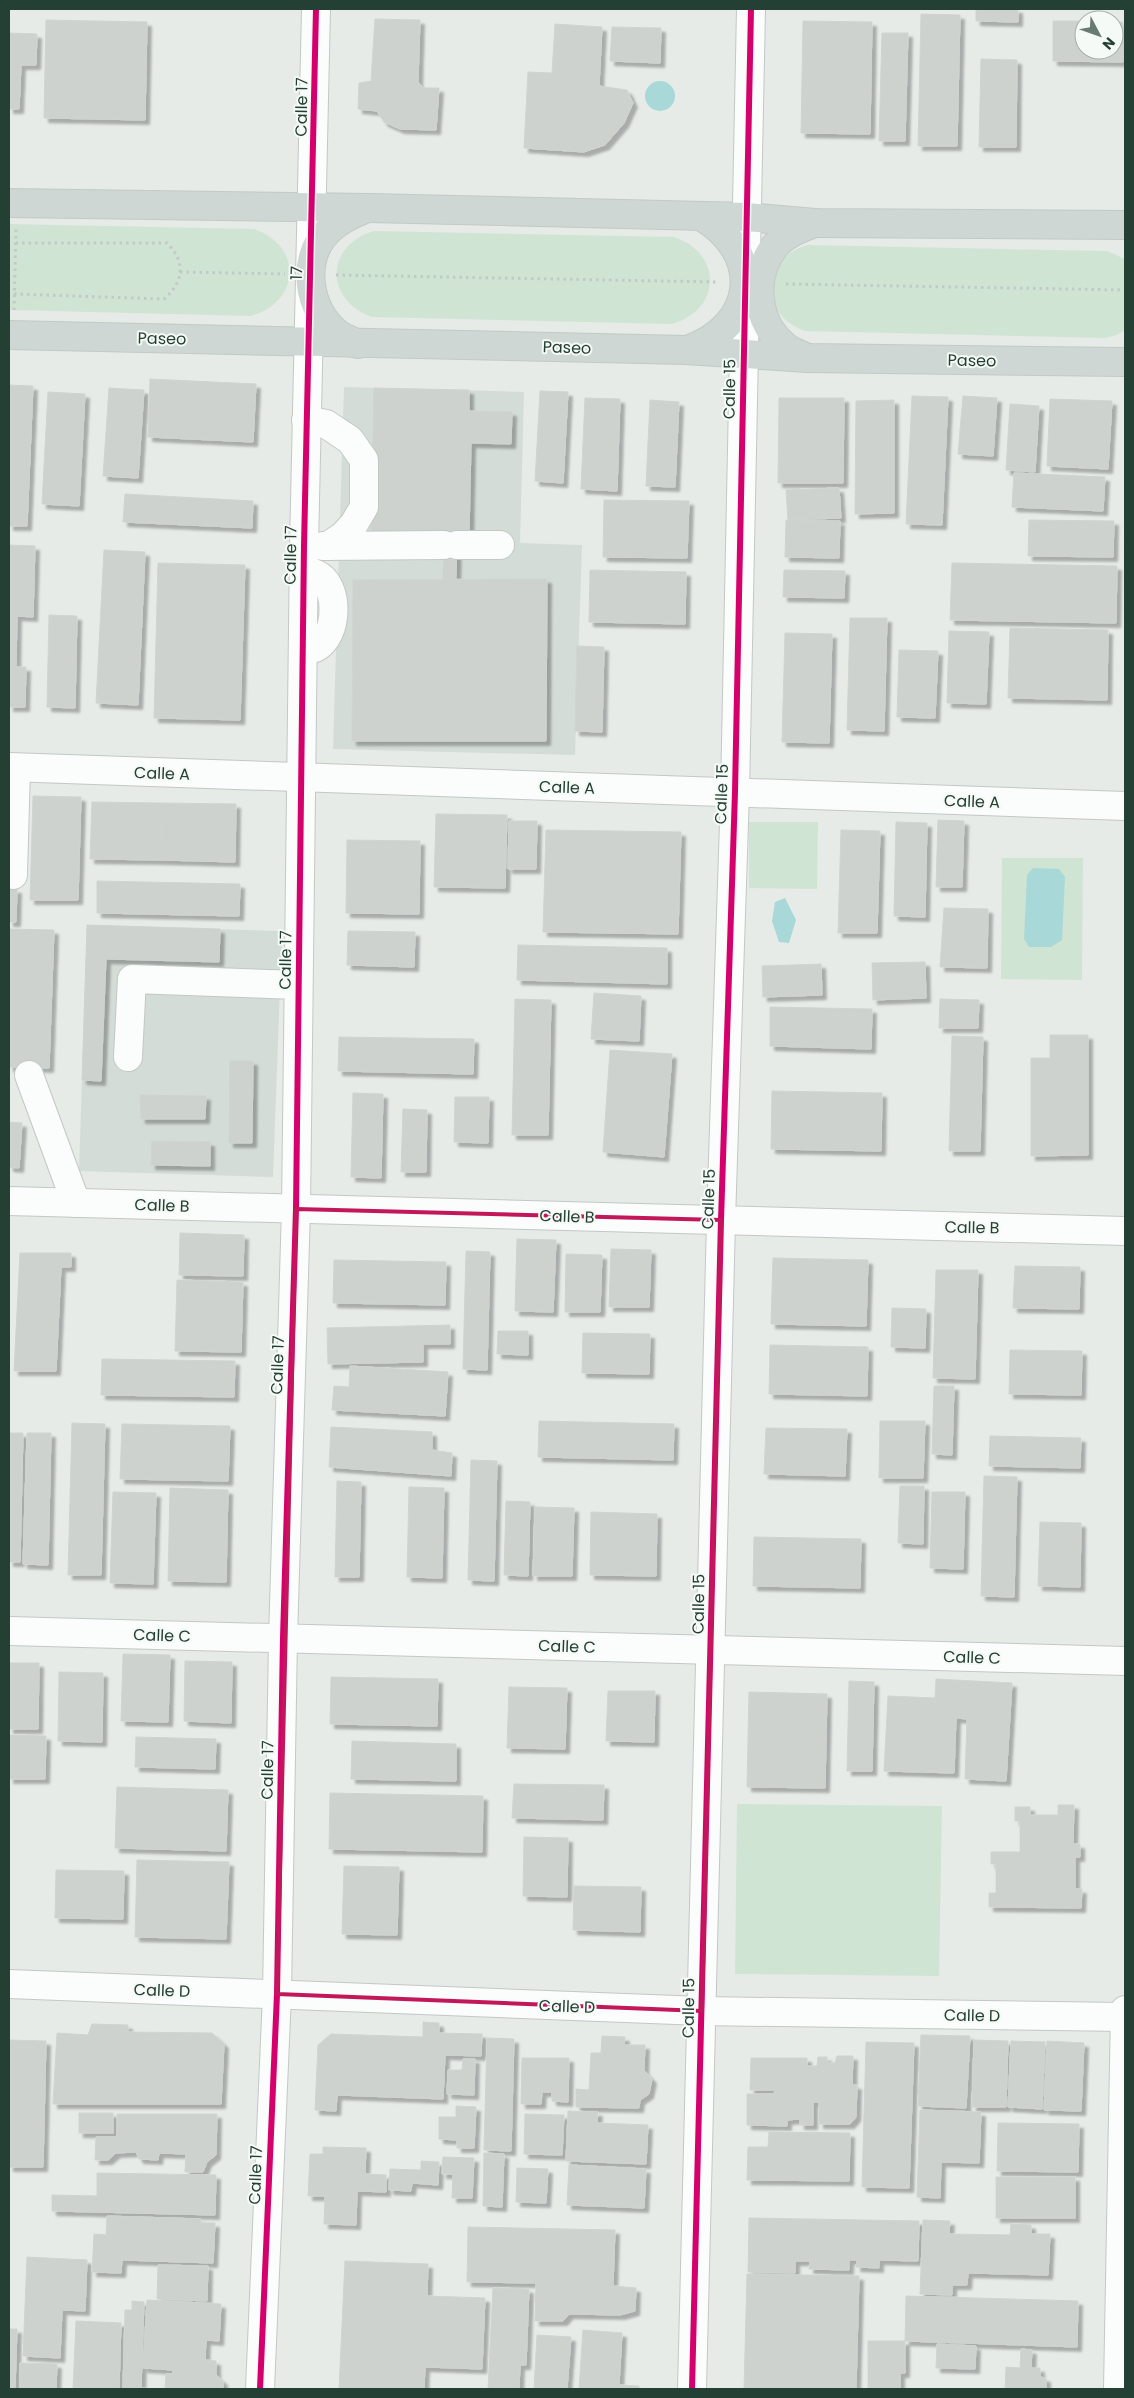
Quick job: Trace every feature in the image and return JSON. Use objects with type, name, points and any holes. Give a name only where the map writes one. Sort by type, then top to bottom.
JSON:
[{"type":"main road","points":[[13,203],[313,206],[746,217],[815,223],[1125,225]]},
{"type":"main road","points":[[358,344],[338,334],[322,318],[312,297],[310,274],[315,252],[327,232],[345,218],[369,208]]},
{"type":"main road","points":[[701,216],[719,226],[734,244],[771,331],[786,347],[807,358]]},
{"type":"main road","points":[[686,350],[708,343],[726,329],[751,283],[775,246],[793,231],[815,223]]},
{"type":"main road","points":[[1088,224],[1110,227],[1125,236]]},
{"type":"main road","name":"Paseo","points":[[11,335],[686,350],[807,358],[1125,362]]},
{"type":"main road","points":[[1096,362],[1118,354],[1125,349]]},
{"type":"street","name":"Calle 17","points":[[313,206],[316,9]]},
{"type":"street","name":"Calle 15","points":[[692,2389],[721,1220],[735,792],[744,354],[751,283],[746,217],[751,9]]},
{"type":"street","name":"17","points":[[308,341],[313,206]]},
{"type":"street","name":"Calle 17","points":[[260,2389],[277,1994],[283,1638],[296,1209],[303,649],[312,555],[306,420],[308,341]]},
{"type":"street","points":[[306,420],[326,424],[350,440],[364,460],[364,507],[354,524],[343,536],[312,555]]},
{"type":"street","points":[[312,555],[450,545],[500,545]]},
{"type":"street","points":[[12,768],[13,875]]},
{"type":"street","name":"Calle A","points":[[12,768],[1125,806]]},
{"type":"street","points":[[128,1057],[132,979],[298,985]]},
{"type":"street","points":[[29,1075],[76,1203]]},
{"type":"street","name":"Calle B","points":[[9,1201],[1125,1230]]},
{"type":"street","name":"Calle C","points":[[9,1630],[1125,1661]]},
{"type":"street","name":"Calle D","points":[[9,1984],[702,2011],[1125,2017]]},
{"type":"street","points":[[1118,2389],[1125,2010]]},
{"type":"path","points":[[11,335],[16,243],[13,203]]},
{"type":"path","points":[[14,294],[164,299],[176,289],[180,272],[178,254],[167,243],[16,243]]},
{"type":"path","points":[[180,272],[1125,290]]},
{"type":"highlighted area","points":[[296,1209],[721,1220],[702,2011],[277,1994]]},
{"type":"shaded area","points":[[344,387],[524,392],[520,543],[582,545],[575,755],[333,749]]},
{"type":"shaded area","points":[[87,925],[282,931],[273,1177],[79,1171]]},
{"type":"green space","points":[[9,224],[254,229],[270,237],[281,248],[288,260],[290,273],[287,286],[279,298],[267,309],[251,316],[9,310]]},
{"type":"green space","points":[[374,231],[674,237],[690,245],[702,256],[708,269],[710,282],[707,295],[700,307],[688,317],[671,324],[372,317],[356,309],[345,298],[339,286],[337,273],[339,260],[346,248],[358,238]]},
{"type":"green space","points":[[808,245],[1107,251],[1125,259],[1125,330],[1117,335],[1105,338],[805,331],[790,323],[779,312],[773,300],[771,286],[774,273],[781,262],[792,252]]},
{"type":"green space","points":[[749,822],[818,822],[817,889],[749,888]]},
{"type":"green space","points":[[1002,858],[1083,858],[1082,980],[1001,979]]},
{"type":"green space","points":[[737,1804],[942,1806],[939,1976],[735,1974]]},
{"type":"water","points":[[660,81],[666,82],[674,90],[674,102],[666,110],[660,111],[654,110],[646,102],[645,96],[646,90],[654,82]]},
{"type":"water","points":[[1033,868],[1059,869],[1065,877],[1062,940],[1051,947],[1029,947],[1024,939],[1027,875]]},
{"type":"water","points":[[785,898],[796,920],[789,943],[779,942],[772,921],[775,902]]},
{"type":"building","points":[[976,9],[1018,9],[1018,22],[976,21]]},
{"type":"building","points":[[921,14],[960,15],[957,146],[918,146]]},
{"type":"building","points":[[375,19],[420,20],[418,82],[424,88],[439,88],[436,130],[400,129],[384,122],[377,111],[358,109],[359,83],[371,81]]},
{"type":"building","points":[[46,20],[147,22],[145,120],[44,118]]},
{"type":"building","points":[[803,21],[872,22],[870,134],[801,133]]},
{"type":"building","points":[[1053,21],[1074,21],[1074,60],[1123,60],[1123,62],[1053,61]]},
{"type":"building","points":[[555,24],[602,27],[599,86],[627,90],[633,103],[624,123],[605,145],[584,152],[524,148],[528,72],[552,73]]},
{"type":"building","points":[[612,27],[661,28],[660,63],[610,61]]},
{"type":"building","points":[[9,33],[37,34],[36,65],[21,65],[19,109],[9,109]]},
{"type":"building","points":[[882,33],[908,33],[905,141],[879,141]]},
{"type":"building","points":[[981,59],[1017,60],[1016,147],[979,147]]},
{"type":"building","points":[[150,379],[256,384],[253,442],[148,437]]},
{"type":"building","points":[[9,385],[33,386],[27,526],[9,526]]},
{"type":"building","points":[[109,388],[144,390],[138,478],[103,476]]},
{"type":"building","points":[[374,388],[469,390],[469,411],[512,412],[511,444],[471,443],[469,537],[457,536],[456,579],[443,579],[444,534],[371,533]]},
{"type":"building","points":[[540,391],[568,392],[563,483],[535,481]]},
{"type":"building","points":[[48,392],[85,394],[79,506],[42,504]]},
{"type":"building","points":[[912,396],[948,397],[942,525],[906,524]]},
{"type":"building","points":[[963,396],[997,398],[993,456],[958,454]]},
{"type":"building","points":[[585,398],[620,399],[617,491],[581,489]]},
{"type":"building","points":[[779,398],[844,398],[843,483],[778,483]]},
{"type":"building","points":[[1050,399],[1112,401],[1108,469],[1047,466]]},
{"type":"building","points":[[650,400],[679,402],[675,487],[646,486]]},
{"type":"building","points":[[894,400],[894,513],[855,514],[856,401]]},
{"type":"building","points":[[1010,404],[1039,406],[1035,472],[1006,470]]},
{"type":"building","points":[[1014,473],[1105,477],[1103,511],[1012,507]]},
{"type":"building","points":[[839,488],[841,518],[788,520],[786,490]]},
{"type":"building","points":[[125,494],[253,501],[252,528],[123,522]]},
{"type":"building","points":[[604,500],[689,501],[687,558],[603,557]]},
{"type":"building","points":[[786,520],[840,521],[839,558],[785,557]]},
{"type":"building","points":[[1029,520],[1114,521],[1113,557],[1028,556]]},
{"type":"building","points":[[9,545],[35,546],[33,617],[17,616],[16,667],[26,667],[25,707],[9,707]]},
{"type":"building","points":[[104,550],[145,552],[138,705],[96,703]]},
{"type":"building","points":[[158,563],[245,565],[240,720],[154,718]]},
{"type":"building","points":[[952,563],[1117,566],[1116,623],[950,620]]},
{"type":"building","points":[[590,570],[686,572],[685,624],[589,622]]},
{"type":"building","points":[[784,570],[845,571],[844,598],[783,597]]},
{"type":"building","points":[[547,579],[546,741],[352,741],[353,580]]},
{"type":"building","points":[[49,615],[77,616],[75,708],[47,707]]},
{"type":"building","points":[[850,618],[887,618],[884,731],[847,730]]},
{"type":"building","points":[[1010,628],[1108,630],[1107,700],[1008,698]]},
{"type":"building","points":[[949,631],[989,632],[986,704],[947,703]]},
{"type":"building","points":[[785,633],[832,634],[829,743],[782,742]]},
{"type":"building","points":[[577,646],[604,647],[602,732],[575,731]]},
{"type":"building","points":[[899,650],[938,651],[935,718],[897,717]]},
{"type":"building","points":[[33,796],[81,797],[78,900],[30,900]]},
{"type":"building","points":[[92,802],[162,803],[161,860],[90,859]]},
{"type":"building","points":[[162,803],[236,804],[235,862],[161,860]]},
{"type":"building","points":[[436,814],[507,815],[505,888],[434,887]]},
{"type":"building","points":[[938,820],[964,821],[962,887],[936,887]]},
{"type":"building","points":[[509,821],[537,821],[536,869],[508,869]]},
{"type":"building","points":[[896,822],[927,823],[925,917],[894,916]]},
{"type":"building","points":[[546,830],[681,832],[678,934],[543,932]]},
{"type":"building","points":[[841,830],[880,831],[877,933],[838,933]]},
{"type":"building","points":[[347,840],[420,841],[419,914],[346,913]]},
{"type":"building","points":[[97,881],[240,884],[239,916],[97,913]]},
{"type":"building","points":[[9,889],[17,889],[16,922],[9,922]]},
{"type":"building","points":[[944,908],[988,909],[987,968],[940,967]]},
{"type":"building","points":[[87,925],[220,929],[219,962],[106,959],[101,1081],[82,1080]]},
{"type":"building","points":[[9,929],[54,930],[49,1068],[9,1067]]},
{"type":"building","points":[[348,931],[415,932],[414,967],[347,965]]},
{"type":"building","points":[[518,945],[667,948],[667,984],[517,980]]},
{"type":"building","points":[[925,962],[926,998],[873,1000],[872,963]]},
{"type":"building","points":[[821,964],[822,995],[763,997],[762,966]]},
{"type":"building","points":[[594,993],[641,996],[639,1041],[591,1039]]},
{"type":"building","points":[[515,999],[551,1000],[548,1135],[512,1135]]},
{"type":"building","points":[[940,999],[979,1000],[978,1028],[939,1028]]},
{"type":"building","points":[[770,1007],[872,1009],[871,1049],[770,1046]]},
{"type":"building","points":[[1050,1035],[1088,1035],[1088,1155],[1031,1156],[1031,1058],[1050,1058]]},
{"type":"building","points":[[952,1036],[983,1037],[980,1151],[949,1151]]},
{"type":"building","points":[[339,1037],[474,1039],[473,1074],[338,1071]]},
{"type":"building","points":[[610,1050],[672,1054],[664,1157],[603,1152]]},
{"type":"building","points":[[230,1061],[253,1061],[252,1143],[229,1143]]},
{"type":"building","points":[[772,1091],[882,1093],[881,1151],[771,1149]]},
{"type":"building","points":[[353,1093],[383,1094],[381,1178],[351,1177]]},
{"type":"building","points":[[140,1095],[206,1096],[205,1119],[141,1119]]},
{"type":"building","points":[[455,1097],[489,1097],[488,1143],[454,1142]]},
{"type":"building","points":[[403,1109],[427,1110],[426,1172],[401,1172]]},
{"type":"building","points":[[9,1122],[22,1123],[19,1168],[9,1167]]},
{"type":"building","points":[[152,1141],[210,1142],[210,1166],[151,1165]]},
{"type":"building","points":[[180,1233],[244,1235],[243,1276],[179,1275]]},
{"type":"building","points":[[517,1239],[556,1240],[553,1312],[515,1311]]},
{"type":"building","points":[[611,1249],[651,1250],[649,1307],[609,1307]]},
{"type":"building","points":[[466,1251],[490,1252],[487,1370],[463,1369]]},
{"type":"building","points":[[20,1253],[71,1253],[71,1267],[61,1267],[56,1371],[14,1371]]},
{"type":"building","points":[[566,1254],[602,1255],[600,1312],[565,1312]]},
{"type":"building","points":[[773,1258],[868,1260],[866,1326],[771,1324]]},
{"type":"building","points":[[334,1260],[446,1262],[445,1305],[333,1303]]},
{"type":"building","points":[[1015,1266],[1080,1267],[1079,1309],[1013,1308]]},
{"type":"building","points":[[936,1270],[978,1270],[975,1379],[933,1378]]},
{"type":"building","points":[[177,1280],[243,1282],[241,1352],[175,1351]]},
{"type":"building","points":[[892,1308],[926,1309],[925,1348],[891,1347]]},
{"type":"building","points":[[450,1325],[450,1344],[423,1344],[423,1362],[328,1364],[327,1328]]},
{"type":"building","points":[[498,1331],[528,1331],[528,1355],[497,1354]]},
{"type":"building","points":[[583,1333],[650,1334],[649,1374],[582,1373]]},
{"type":"building","points":[[770,1345],[868,1347],[867,1396],[769,1394]]},
{"type":"building","points":[[1010,1350],[1082,1351],[1081,1395],[1009,1394]]},
{"type":"building","points":[[102,1359],[235,1361],[234,1397],[101,1395]]},
{"type":"building","points":[[350,1366],[448,1372],[445,1416],[332,1410],[334,1386],[349,1387]]},
{"type":"building","points":[[934,1386],[954,1386],[952,1455],[932,1454]]},
{"type":"building","points":[[539,1421],[674,1424],[673,1460],[538,1457]]},
{"type":"building","points":[[880,1421],[925,1421],[923,1478],[879,1478]]},
{"type":"building","points":[[72,1423],[105,1424],[101,1575],[68,1575]]},
{"type":"building","points":[[122,1424],[230,1426],[228,1481],[120,1479]]},
{"type":"building","points":[[331,1427],[432,1432],[432,1450],[452,1453],[451,1476],[329,1467]]},
{"type":"building","points":[[766,1428],[847,1429],[845,1476],[764,1474]]},
{"type":"building","points":[[9,1433],[23,1433],[20,1562],[9,1562]]},
{"type":"building","points":[[27,1433],[51,1433],[48,1565],[23,1564]]},
{"type":"building","points":[[990,1436],[1081,1438],[1080,1468],[989,1466]]},
{"type":"building","points":[[471,1460],[497,1461],[494,1581],[468,1580]]},
{"type":"building","points":[[984,1476],[1017,1477],[1014,1597],[981,1596]]},
{"type":"building","points":[[337,1481],[361,1482],[359,1577],[335,1577]]},
{"type":"building","points":[[900,1486],[924,1486],[923,1544],[898,1543]]},
{"type":"building","points":[[409,1487],[444,1488],[442,1578],[407,1577]]},
{"type":"building","points":[[170,1488],[228,1490],[226,1582],[168,1581]]},
{"type":"building","points":[[113,1492],[156,1493],[153,1584],[110,1583]]},
{"type":"building","points":[[932,1492],[965,1492],[963,1569],[930,1568]]},
{"type":"building","points":[[506,1501],[530,1502],[528,1576],[504,1575]]},
{"type":"building","points":[[535,1507],[574,1508],[572,1576],[533,1576]]},
{"type":"building","points":[[591,1512],[657,1514],[656,1576],[590,1575]]},
{"type":"building","points":[[1040,1522],[1081,1523],[1080,1587],[1038,1586]]},
{"type":"building","points":[[754,1537],[861,1539],[860,1588],[753,1586]]},
{"type":"building","points":[[123,1654],[170,1655],[168,1722],[121,1721]]},
{"type":"building","points":[[185,1661],[232,1662],[231,1723],[184,1721]]},
{"type":"building","points":[[9,1663],[39,1663],[38,1729],[9,1729]]},
{"type":"building","points":[[59,1672],[103,1673],[102,1742],[58,1741]]},
{"type":"building","points":[[331,1677],[438,1679],[437,1726],[330,1724]]},
{"type":"building","points":[[936,1679],[1012,1683],[1006,1781],[965,1779],[967,1719],[956,1718],[954,1773],[884,1771],[888,1696],[935,1698]]},
{"type":"building","points":[[849,1681],[874,1682],[872,1771],[847,1771]]},
{"type":"building","points":[[509,1687],[567,1688],[565,1749],[507,1748]]},
{"type":"building","points":[[608,1691],[655,1691],[654,1742],[606,1741]]},
{"type":"building","points":[[749,1692],[827,1694],[825,1788],[747,1787]]},
{"type":"building","points":[[9,1735],[46,1736],[45,1779],[9,1779]]},
{"type":"building","points":[[136,1737],[216,1739],[215,1769],[135,1767]]},
{"type":"building","points":[[352,1741],[456,1744],[456,1781],[351,1779]]},
{"type":"building","points":[[514,1784],[604,1785],[603,1820],[512,1818]]},
{"type":"building","points":[[117,1787],[228,1790],[226,1851],[115,1848]]},
{"type":"building","points":[[330,1793],[483,1796],[482,1852],[329,1849]]},
{"type":"building","points":[[1058,1805],[1074,1805],[1073,1844],[1080,1844],[1080,1857],[1075,1857],[1075,1889],[1082,1889],[1081,1908],[989,1907],[989,1893],[996,1893],[996,1864],[991,1864],[991,1852],[1020,1852],[1020,1821],[1015,1821],[1015,1807],[1030,1807],[1030,1815],[1058,1815]]},
{"type":"building","points":[[524,1837],[568,1838],[567,1897],[523,1896]]},
{"type":"building","points":[[137,1860],[229,1862],[226,1939],[135,1937]]},
{"type":"building","points":[[344,1866],[399,1867],[397,1935],[342,1934]]},
{"type":"building","points":[[56,1870],[124,1871],[123,1919],[55,1918]]},
{"type":"building","points":[[574,1886],[641,1887],[640,1932],[573,1930]]},
{"type":"building","points":[[423,2022],[439,2023],[439,2033],[482,2034],[481,2056],[445,2055],[443,2099],[337,2095],[336,2111],[315,2110],[318,2045],[331,2034],[423,2037]]},
{"type":"building","points":[[92,2024],[128,2025],[128,2032],[212,2033],[224,2044],[221,2104],[53,2104],[57,2033],[88,2035]]},
{"type":"building","points":[[921,2035],[970,2036],[966,2108],[918,2106]]},
{"type":"building","points":[[602,2036],[625,2037],[624,2045],[645,2045],[644,2070],[652,2079],[649,2094],[640,2100],[639,2108],[576,2107],[576,2089],[589,2090],[591,2053],[601,2053]]},
{"type":"building","points":[[487,2038],[514,2039],[511,2151],[484,2150]]},
{"type":"building","points":[[9,2040],[46,2041],[43,2167],[9,2167]]},
{"type":"building","points":[[974,2040],[1008,2041],[1006,2107],[972,2107]]},
{"type":"building","points":[[1011,2041],[1045,2042],[1042,2109],[1008,2107]]},
{"type":"building","points":[[1047,2041],[1084,2043],[1081,2111],[1044,2110]]},
{"type":"building","points":[[866,2042],[914,2043],[909,2188],[862,2187]]},
{"type":"building","points":[[837,2056],[853,2056],[852,2085],[857,2085],[856,2117],[850,2124],[819,2124],[819,2102],[813,2102],[813,2125],[800,2125],[800,2119],[787,2120],[787,2126],[747,2125],[747,2094],[774,2094],[775,2090],[750,2090],[751,2058],[807,2058],[807,2066],[817,2066],[818,2057],[827,2057],[827,2063],[835,2063]]},
{"type":"building","points":[[522,2058],[569,2058],[568,2102],[552,2101],[552,2092],[542,2092],[541,2104],[521,2104]]},
{"type":"building","points":[[463,2059],[475,2059],[474,2095],[447,2094],[448,2070],[462,2070]]},
{"type":"building","points":[[456,2106],[476,2107],[474,2148],[457,2148],[457,2140],[439,2139],[439,2117],[456,2117]]},
{"type":"building","points":[[920,2110],[981,2112],[979,2163],[941,2162],[940,2198],[917,2197]]},
{"type":"building","points":[[568,2111],[598,2112],[597,2123],[648,2125],[646,2164],[566,2161]]},
{"type":"building","points":[[79,2113],[113,2113],[113,2133],[79,2133]]},
{"type":"building","points":[[117,2114],[217,2114],[216,2155],[207,2162],[203,2172],[185,2172],[186,2154],[159,2153],[158,2160],[139,2159],[136,2152],[116,2153],[108,2160],[95,2160],[96,2137],[117,2137]]},
{"type":"building","points":[[525,2114],[564,2115],[562,2155],[524,2154]]},
{"type":"building","points":[[998,2123],[1079,2124],[1078,2172],[997,2171]]},
{"type":"building","points":[[769,2132],[850,2133],[849,2181],[747,2180],[748,2147],[768,2147]]},
{"type":"building","points":[[323,2147],[366,2148],[365,2174],[386,2175],[386,2192],[357,2191],[356,2225],[324,2224],[325,2196],[308,2196],[310,2154],[323,2154]]},
{"type":"building","points":[[484,2153],[504,2154],[502,2207],[483,2206]]},
{"type":"building","points":[[443,2157],[474,2158],[472,2198],[452,2198],[453,2174],[442,2174]]},
{"type":"building","points":[[421,2161],[439,2162],[438,2185],[412,2183],[411,2191],[389,2190],[390,2169],[421,2170]]},
{"type":"building","points":[[569,2165],[646,2169],[644,2208],[567,2205]]},
{"type":"building","points":[[517,2168],[548,2169],[546,2203],[516,2202]]},
{"type":"building","points":[[97,2173],[216,2175],[215,2215],[52,2211],[52,2195],[97,2196]]},
{"type":"building","points":[[996,2177],[1075,2177],[1075,2218],[996,2218]]},
{"type":"building","points":[[107,2216],[201,2219],[201,2223],[215,2223],[213,2263],[122,2260],[121,2273],[92,2272],[94,2234],[106,2235]]},
{"type":"building","points":[[749,2218],[919,2221],[918,2261],[879,2260],[879,2268],[856,2267],[857,2260],[849,2260],[849,2270],[809,2269],[810,2261],[795,2261],[795,2273],[748,2272]]},
{"type":"building","points":[[923,2220],[950,2221],[949,2234],[1010,2235],[1011,2224],[1031,2225],[1031,2234],[1050,2234],[1048,2275],[968,2273],[967,2285],[952,2285],[952,2295],[920,2294]]},
{"type":"building","points":[[468,2227],[615,2230],[613,2286],[636,2288],[635,2311],[620,2315],[569,2314],[563,2321],[535,2321],[536,2283],[467,2282]]},
{"type":"building","points":[[27,2257],[87,2260],[85,2311],[62,2310],[60,2358],[23,2356]]},
{"type":"building","points":[[345,2261],[428,2264],[427,2296],[485,2298],[482,2369],[425,2367],[424,2389],[339,2389]]},
{"type":"building","points":[[158,2265],[208,2266],[207,2301],[157,2299]]},
{"type":"building","points":[[747,2274],[859,2276],[856,2389],[744,2389]]},
{"type":"building","points":[[493,2288],[529,2289],[526,2365],[520,2365],[519,2389],[488,2389]]},
{"type":"building","points":[[906,2296],[1078,2301],[1077,2347],[905,2341]]},
{"type":"building","points":[[147,2300],[221,2304],[219,2341],[206,2340],[205,2360],[216,2361],[216,2375],[223,2381],[223,2389],[165,2389],[166,2374],[173,2374],[173,2370],[143,2368]]},
{"type":"building","points":[[132,2301],[144,2302],[141,2388],[152,2389],[123,2389],[125,2310],[132,2310]]},
{"type":"building","points":[[76,2321],[121,2323],[119,2389],[73,2389]]},
{"type":"building","points":[[9,2329],[17,2329],[15,2389],[9,2389]]},
{"type":"building","points":[[583,2330],[622,2333],[619,2385],[639,2386],[639,2389],[579,2389]]},
{"type":"building","points":[[537,2335],[571,2337],[567,2389],[534,2389]]},
{"type":"building","points":[[868,2341],[905,2341],[905,2373],[900,2373],[900,2389],[868,2389]]},
{"type":"building","points":[[937,2344],[976,2346],[975,2369],[936,2368]]},
{"type":"building","points":[[1021,2349],[1032,2350],[1031,2368],[1040,2368],[1040,2377],[1046,2378],[1046,2389],[1005,2389],[1006,2367],[1020,2368]]},
{"type":"building","points":[[20,2363],[57,2364],[56,2389],[20,2389]]},
{"type":"cycle path","points":[[260,2389],[277,1994],[283,1638],[296,1209],[304,546],[316,9]]},
{"type":"cycle path","points":[[692,2389],[721,1220],[735,792],[751,9]]}]
